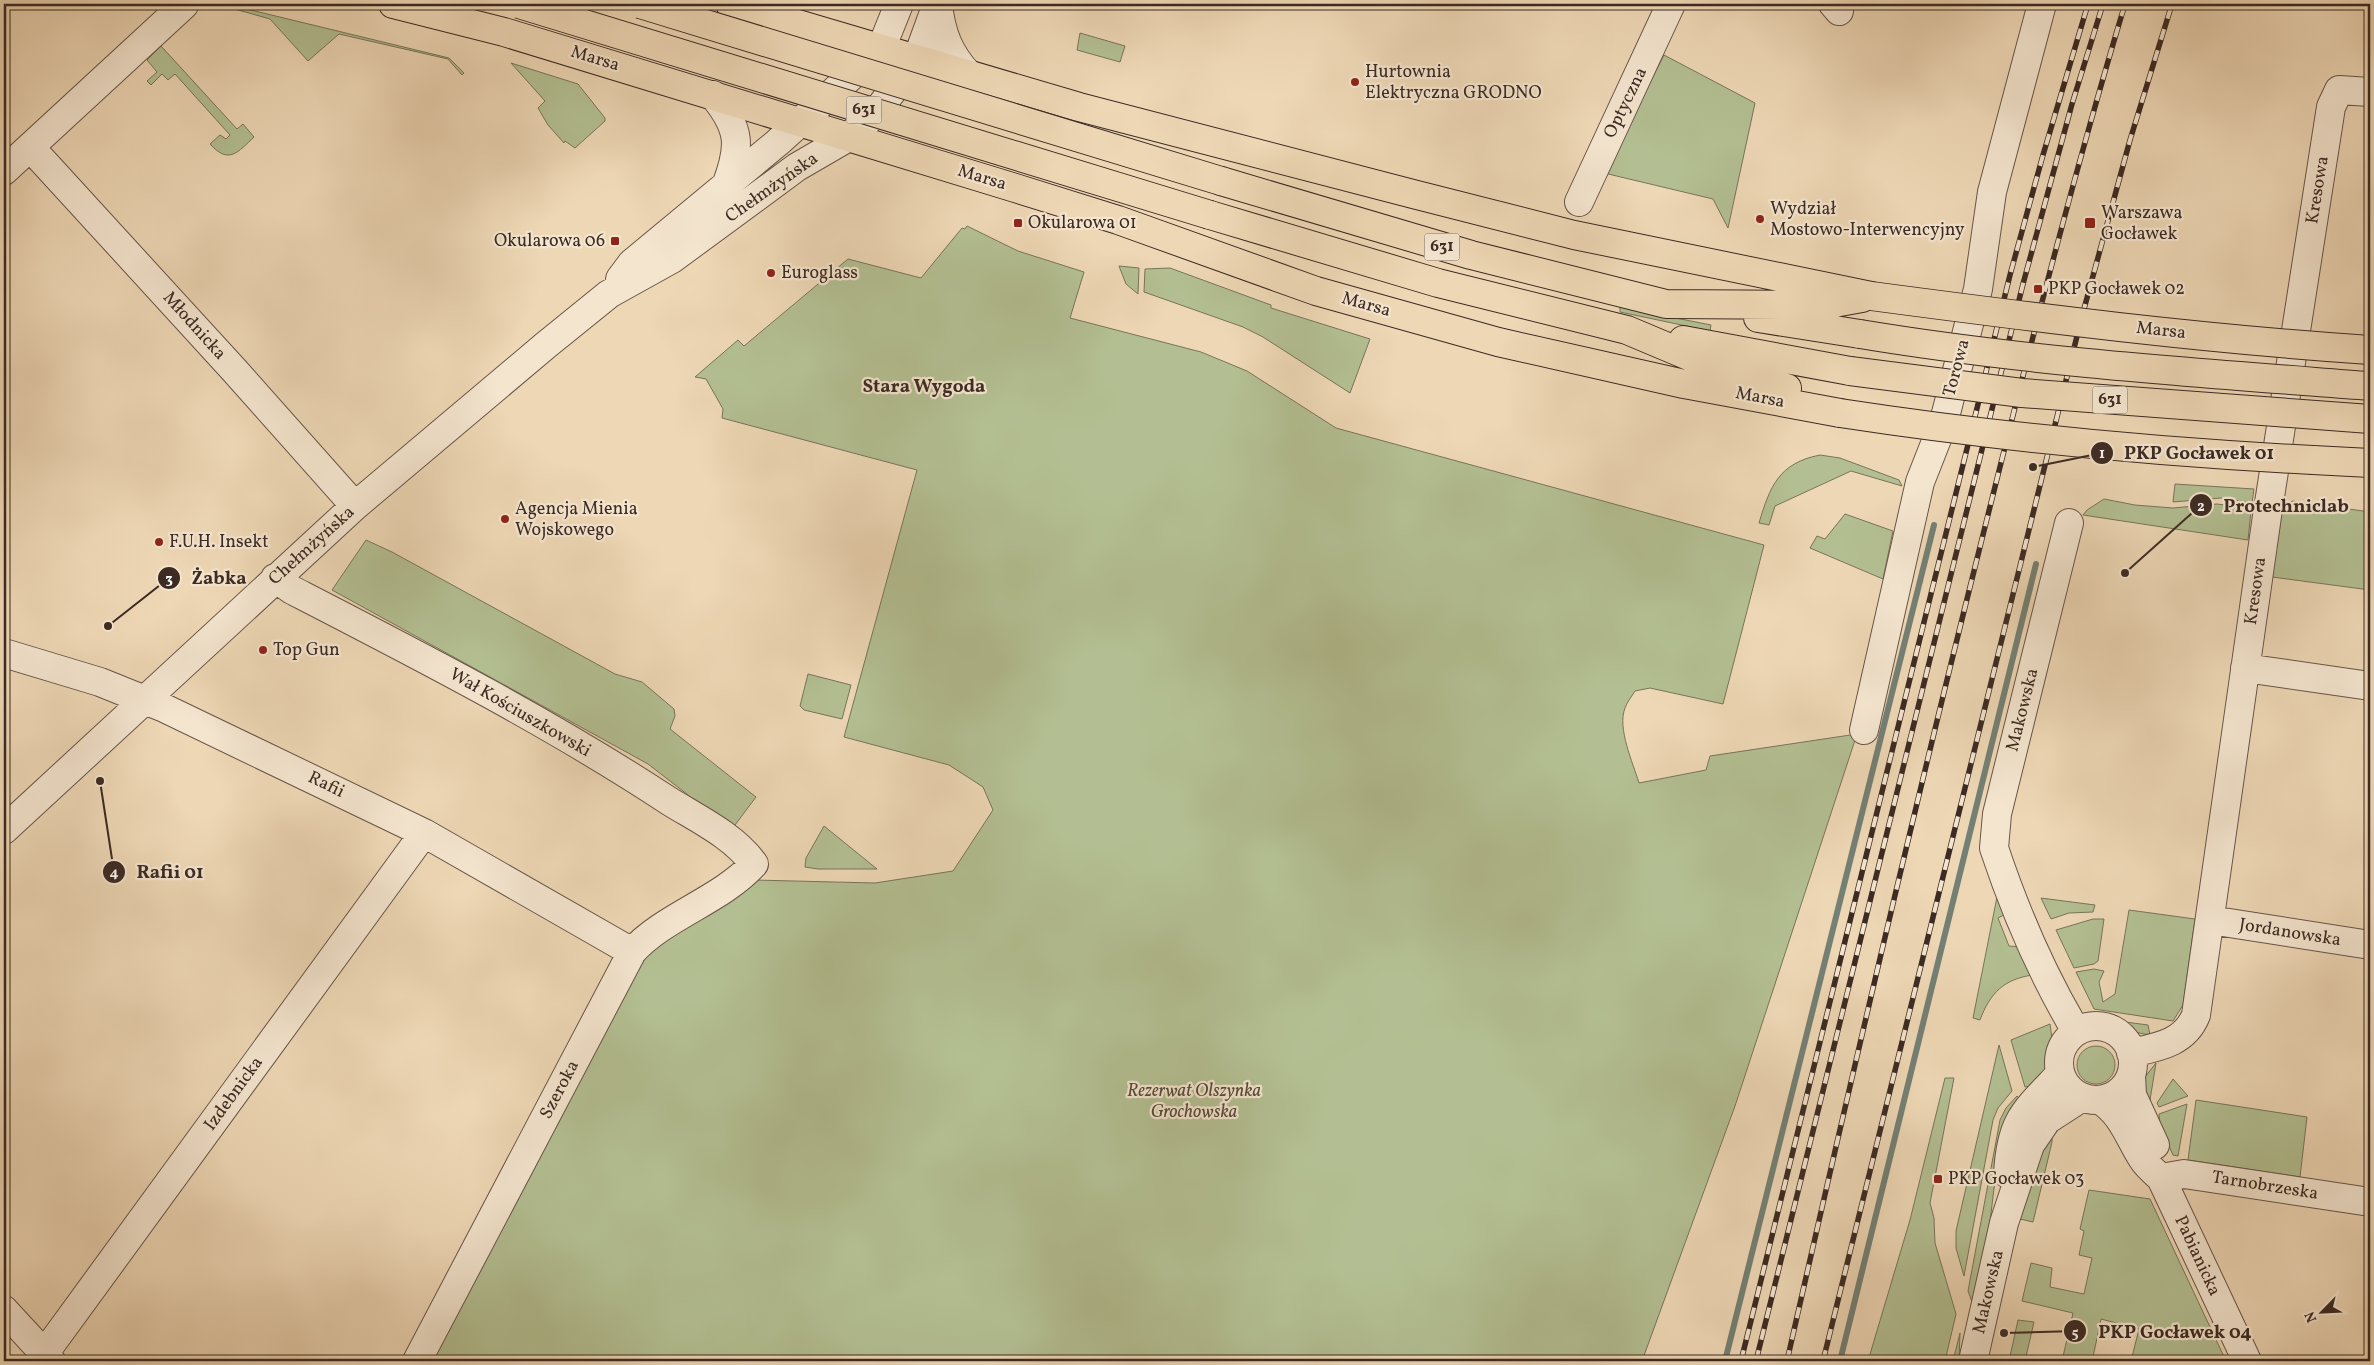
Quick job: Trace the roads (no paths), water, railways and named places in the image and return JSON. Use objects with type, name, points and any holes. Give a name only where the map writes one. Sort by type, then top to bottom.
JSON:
[{"type":"main road","name":"Marsa","points":[[394,4],[504,32],[713,95],[847,138],[1118,220],[1316,291],[1488,339],[1684,384],[1840,413],[1986,434],[2113,447],[2370,463]]},
{"type":"main road","name":"631","points":[[519,4],[1438,284],[1627,330],[1850,371],[2022,393],[2370,420]]},
{"type":"main road","name":"631","points":[[640,4],[1471,256],[1666,304],[2015,356],[2140,369],[2370,386]]},
{"type":"main road","name":"Marsa","points":[[730,4],[969,75],[1244,151],[1574,235],[1871,296],[2043,318],[2269,343],[2370,350]]},
{"type":"main road","points":[[1666,304],[1823,305],[1871,296]]},
{"type":"main road","points":[[1627,330],[1702,362],[1786,388],[1840,413]]},
{"type":"street","points":[[881,49],[899,4]]},
{"type":"street","points":[[938,4],[940,21],[947,46],[969,75]]},
{"type":"street","name":"Chełmżyńska","points":[[4,830],[355,506],[609,294],[672,259],[797,167],[847,138],[874,115],[917,59],[938,4]]},
{"type":"street","name":"Optyczna","points":[[1579,202],[1672,4]]},
{"type":"street","name":"Torowa","points":[[1864,730],[1920,482],[1944,421],[1978,289],[1992,192],[2042,4]]},
{"type":"street","points":[[4,171],[184,5]]},
{"type":"street","name":"Chełmżyńska","points":[[609,294],[632,263],[726,186],[881,49]]},
{"type":"street","name":"Kresowa","points":[[2131,1064],[2182,1037],[2196,1015],[2267,516],[2329,116],[2339,90],[2370,92]]},
{"type":"street","points":[[713,95],[728,113],[735,132],[734,165],[726,186]]},
{"type":"street","name":"Młodnicka","points":[[30,147],[235,371],[355,506]]},
{"type":"street","name":"Makowska","points":[[2069,523],[1994,831],[1994,848],[2011,896],[2053,989],[2076,1031]]},
{"type":"street","name":"Wał Kościuszkowski","points":[[276,578],[292,590],[441,667],[552,729],[641,783],[736,845],[754,864]]},
{"type":"street","name":"Rafii","points":[[4,653],[100,682],[144,699],[424,833],[632,952]]},
{"type":"street","points":[[2245,668],[2370,686]]},
{"type":"street","name":"Izdebnicka","points":[[48,1358],[424,833]]},
{"type":"street","name":"Szeroka","points":[[417,1361],[632,952],[646,939],[736,882],[754,864]]},
{"type":"street","name":"Jordanowska","points":[[2210,920],[2370,945]]},
{"type":"street","points":[[2089,1027],[2107,1028],[2122,1038],[2131,1064],[2125,1088],[2119,1093],[2091,1099],[2068,1088],[2060,1074],[2058,1063],[2060,1052],[2065,1042],[2076,1031],[2089,1027]]},
{"type":"street","name":"Pabianicka","points":[[2131,1064],[2132,1095],[2159,1153],[2161,1178]]},
{"type":"street","name":"Makowska","points":[[2004,1223],[2010,1145],[2014,1130],[2021,1117],[2060,1074]]},
{"type":"street","name":"Makowska","points":[[1973,1361],[2004,1223],[2030,1145],[2037,1132],[2047,1120],[2091,1099]]},
{"type":"street","name":"Pabianicka","points":[[2091,1099],[2112,1108],[2123,1121],[2143,1159],[2161,1178],[2247,1361]]},
{"type":"street","name":"Tarnobrzeska","points":[[2161,1178],[2184,1174],[2370,1202]]},
{"type":"street","points":[[4,1310],[48,1358]]},
{"type":"waterway","points":[[1725,1361],[1934,525]]},
{"type":"waterway","points":[[1840,1361],[2036,564]]},
{"type":"railway","points":[[1741,1361],[2010,275],[2088,4]]},
{"type":"railway","points":[[1756,1361],[2023,284],[2072,104],[2103,4]]},
{"type":"railway","points":[[1787,1361],[1832,1162],[1975,567],[2065,214],[2125,4]]},
{"type":"railway","points":[[1823,1361],[2081,320],[2130,140],[2172,4]]},
{"type":"place","name":"Hurtownia Elektryczna GRODNO","points":[[1355,82]]},
{"type":"place","name":"Wydział Mostowo-Interwencyjny","points":[[1760,219]]},
{"type":"place","name":"Okularowa 01","points":[[1018,223]]},
{"type":"place","name":"Warszawa Gocławek","points":[[2090,223]]},
{"type":"place","name":"Okularowa 06","points":[[615,241]]},
{"type":"place","name":"Euroglass","points":[[771,273]]},
{"type":"place","name":"PKP Gocławek 02","points":[[2038,289]]},
{"type":"place","name":"PKP Gocławek 01","points":[[2033,467]]},
{"type":"place","name":"Agencja Mienia Wojskowego","points":[[505,519]]},
{"type":"place","name":"F.U.H. Insekt","points":[[159,542]]},
{"type":"place","name":"Protechniclab","points":[[2125,573]]},
{"type":"place","name":"Żabka","points":[[108,626]]},
{"type":"place","name":"Top Gun","points":[[263,650]]},
{"type":"place","name":"Rafii 01","points":[[100,781]]},
{"type":"place","name":"PKP Gocławek 03","points":[[1938,1179]]},
{"type":"place","name":"PKP Gocławek 04","points":[[2004,1333]]},
{"type":"district","name":"Stara Wygoda","points":[[924,387]]},
{"type":"park label","name":"Rezerwat Olszynka Grochowska","points":[[1194,1101]]}]
